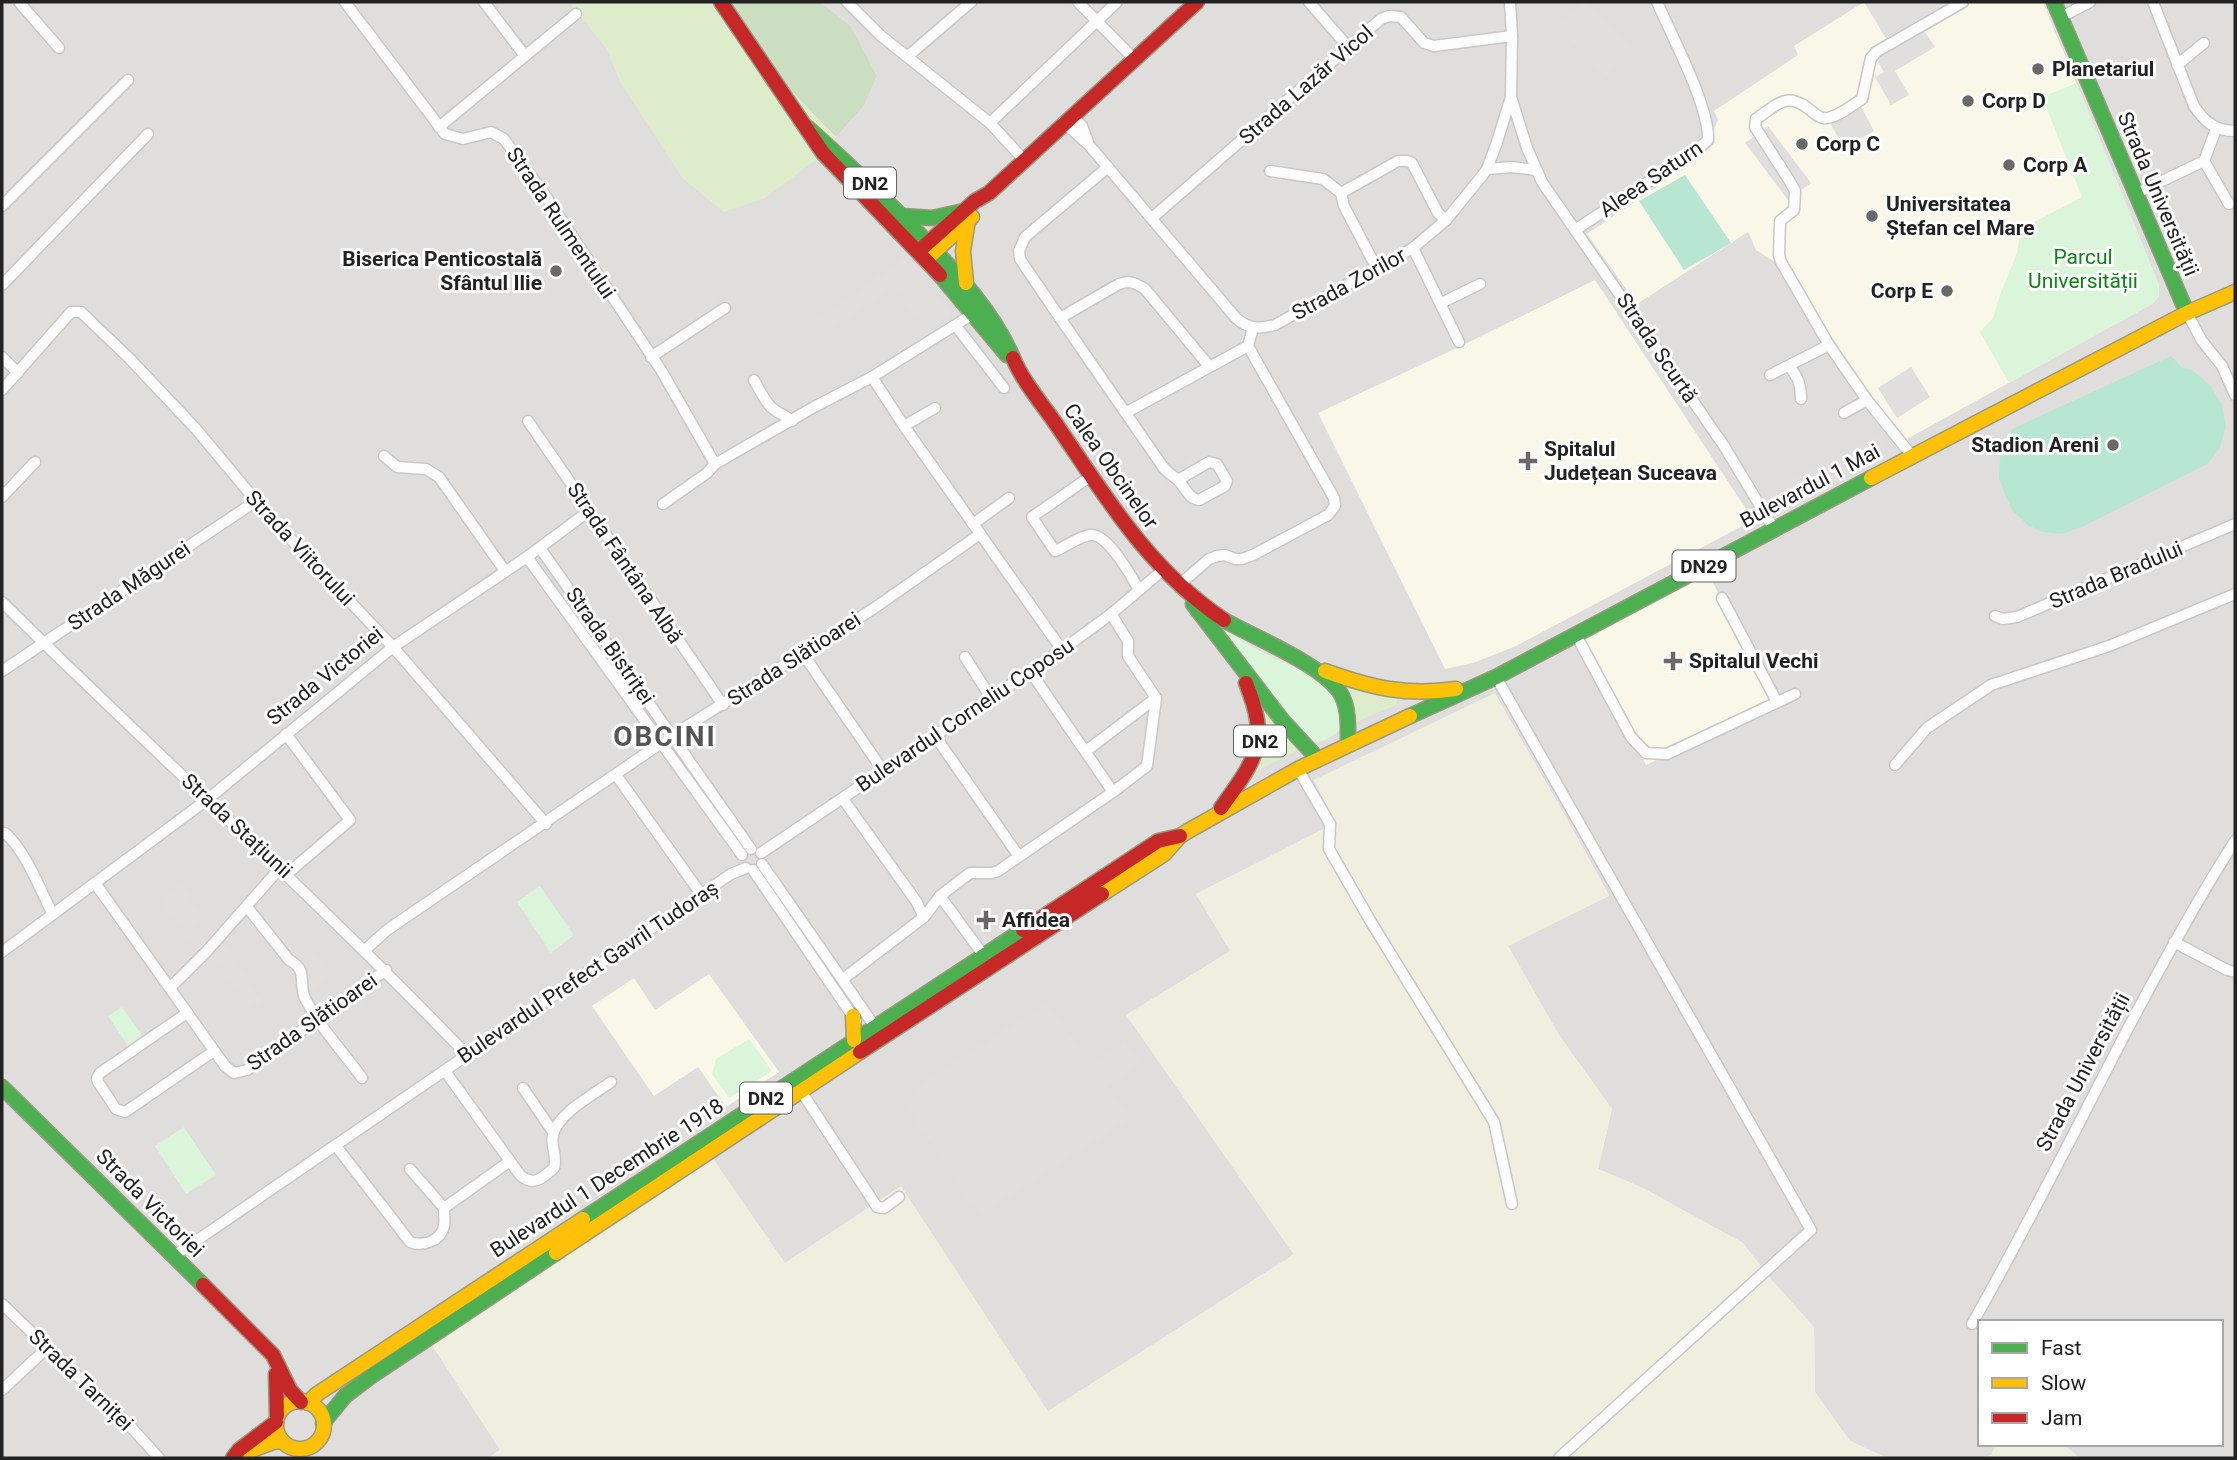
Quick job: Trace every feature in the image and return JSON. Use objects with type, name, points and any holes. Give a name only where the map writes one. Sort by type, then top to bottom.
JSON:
[{"type":"main road","name":"DN2","points":[[721,2],[823,153],[928,251]]},
{"type":"main road","points":[[928,251],[966,216],[981,208],[989,193],[1197,2]]},
{"type":"main road","name":"Strada Universității","points":[[2054,2],[2187,313]]},
{"type":"main road","name":"DN2","points":[[808,128],[902,216],[928,251]]},
{"type":"main road","points":[[902,216],[966,216]]},
{"type":"main road","points":[[966,216],[963,251],[966,283]]},
{"type":"main road","name":"Calea Obcinelor","points":[[928,251],[966,283],[1002,333],[1016,365]]},
{"type":"main road","name":"Calea Obcinelor","points":[[928,251],[993,340],[1016,365],[1129,530],[1163,570],[1226,621],[1310,665],[1336,687],[1345,702],[1348,744]]},
{"type":"main road","name":"Bulevardul 1 Mai","points":[[1219,812],[1348,744],[1496,677],[1912,456],[2187,313],[2235,292]]},
{"type":"main road","name":"Calea Obcinelor","points":[[1179,585],[1282,720],[1318,759]]},
{"type":"main road","name":"DN2","points":[[1219,812],[1253,761],[1259,745],[1258,713],[1236,662]]},
{"type":"main road","name":"DN29","points":[[1310,665],[1360,685],[1399,693],[1436,693],[1476,686]]},
{"type":"main road","name":"Bulevardul 1 Decembrie 1918","points":[[323,1423],[345,1396],[370,1377],[801,1091],[869,1036],[997,965],[1164,854],[1181,836],[1219,812]]},
{"type":"main road","name":"Bulevardul 1 Decembrie 1918","points":[[304,1402],[869,1036],[1158,841],[1181,836]]},
{"type":"main road","points":[[853,1016],[869,1036]]},
{"type":"main road","name":"Strada Victoriei","points":[[2,1087],[276,1358],[288,1388],[304,1402]]},
{"type":"main road","name":"Strada Victoriei","points":[[267,1350],[274,1363],[277,1379],[277,1419]]},
{"type":"main road","name":"DN2","points":[[277,1419],[287,1405],[304,1402]]},
{"type":"main road","points":[[304,1402],[318,1410],[323,1423]]},
{"type":"main road","points":[[277,1419],[276,1429],[288,1449]]},
{"type":"main road","points":[[233,1458],[277,1419]]},
{"type":"main road","name":"DN2","points":[[288,1449],[312,1452],[320,1437],[323,1423]]},
{"type":"main road","points":[[233,1458],[257,1447],[288,1449]]},
{"type":"street","points":[[19,2],[59,48]]},
{"type":"street","points":[[345,2],[439,127],[576,14]]},
{"type":"street","points":[[484,2],[525,56]]},
{"type":"street","points":[[847,2],[880,35],[989,123],[1024,160]]},
{"type":"street","points":[[908,56],[971,2]]},
{"type":"street","points":[[1078,2],[1133,58]]},
{"type":"street","points":[[989,123],[1117,2]]},
{"type":"street","points":[[1309,2],[1349,48]]},
{"type":"street","name":"Strada Zorilor","points":[[1253,328],[1275,325],[1413,248],[1446,220],[1487,169],[1511,97],[1510,2]]},
{"type":"street","name":"Aleea Saturn","points":[[1576,230],[1698,150],[1708,140],[1708,126],[1698,96],[1657,2]]},
{"type":"street","points":[[1912,456],[1867,400],[1829,345],[1781,262],[1780,221],[1794,210],[1795,191],[1755,127],[1755,122],[1783,101],[1791,99],[1799,101],[1819,117],[1832,117],[1862,99],[1871,58],[1876,52],[1963,2]]},
{"type":"street","points":[[2061,17],[2090,2]]},
{"type":"street","points":[[2153,2],[2194,106],[2204,120],[2216,129],[2235,131]]},
{"type":"street","name":"Strada Lazăr Vicol","points":[[1152,218],[1381,19],[1396,15],[1401,17],[1424,43],[1434,46],[1512,36]]},
{"type":"street","points":[[2177,65],[2204,43]]},
{"type":"street","points":[[2,206],[128,80]]},
{"type":"street","name":"Strada Scurtă","points":[[1511,97],[1536,170],[1724,446],[1774,529]]},
{"type":"street","points":[[1068,119],[1236,317],[1253,328],[1248,346],[1334,498],[1335,506],[1328,515],[1253,555],[1235,559],[1225,555],[1209,559],[1179,585]]},
{"type":"street","name":"Strada Rulmentului","points":[[439,127],[445,134],[456,138],[463,139],[491,132],[503,139],[545,195],[652,357],[715,464]]},
{"type":"street","points":[[2135,194],[2204,161],[2216,129]]},
{"type":"street","points":[[2,285],[148,134]]},
{"type":"street","points":[[1341,193],[1398,161],[1408,161],[1412,163],[1438,213],[1446,220]]},
{"type":"street","points":[[2204,161],[2229,204]]},
{"type":"street","points":[[1108,167],[1025,237],[1019,251],[1020,259],[1171,477],[1178,480],[1195,500],[1225,486],[1226,477],[1217,464],[1209,462],[1178,480]]},
{"type":"street","points":[[1487,169],[1512,167],[1536,170]]},
{"type":"street","points":[[1270,171],[1323,179],[1341,193],[1349,216],[1377,269]]},
{"type":"street","points":[[1413,248],[1460,342]]},
{"type":"street","points":[[1060,317],[1119,284],[1127,281],[1135,283],[1145,289],[1209,366]]},
{"type":"street","points":[[1441,303],[1480,284]]},
{"type":"street","points":[[652,357],[724,308]]},
{"type":"street","name":"Strada Viitorului","points":[[18,373],[71,312],[81,312],[178,410],[256,501],[393,647],[546,824]]},
{"type":"street","name":"Strada Universității","points":[[2187,313],[2202,341],[2222,366],[2235,395]]},
{"type":"street","points":[[663,504],[707,473],[715,464],[814,407],[873,377],[973,314]]},
{"type":"street","points":[[956,326],[1004,388]]},
{"type":"street","points":[[1770,375],[1829,345]]},
{"type":"street","points":[[1127,412],[1248,346]]},
{"type":"street","points":[[2,357],[18,373],[2,390]]},
{"type":"street","points":[[1789,366],[1797,376],[1801,399]]},
{"type":"street","points":[[2222,366],[2235,366]]},
{"type":"street","points":[[873,377],[1062,650]]},
{"type":"street","points":[[754,380],[769,406],[792,421]]},
{"type":"street","points":[[1844,413],[1867,400]]},
{"type":"street","points":[[904,425],[935,408]]},
{"type":"street","name":"Strada Fântâna Albă","points":[[528,421],[723,705]]},
{"type":"street","points":[[384,456],[397,467],[426,469],[439,477],[506,571]]},
{"type":"street","points":[[2,497],[36,462]]},
{"type":"street","points":[[1091,477],[1032,517],[1055,551],[1090,534],[1099,537],[1126,568],[1139,590]]},
{"type":"street","name":"Strada Slătioarei","points":[[365,950],[387,930],[673,735],[919,578],[1009,498]]},
{"type":"street","name":"Strada Măgurei","points":[[2,670],[256,501]]},
{"type":"street","name":"Strada Victoriei","points":[[2,952],[208,799],[393,647],[540,548],[589,511]]},
{"type":"street","name":"Strada Bradului","points":[[1995,616],[2003,619],[2017,617],[2235,524]]},
{"type":"street","name":"Strada Bistriței","points":[[540,548],[673,735],[853,1016]]},
{"type":"street","name":"Strada Bistriței","points":[[527,557],[662,743],[843,979],[869,1036]]},
{"type":"street","name":"Bulevardul Corneliu Coposu","points":[[731,874],[1062,650],[1111,614],[1163,570]]},
{"type":"street","points":[[1895,765],[1927,728],[1992,685],[2109,646],[2235,594]]},
{"type":"street","points":[[1722,598],[1777,702]]},
{"type":"street","name":"Strada Stațiunii","points":[[2,602],[386,970],[467,1055]]},
{"type":"street","points":[[843,979],[924,917],[940,895],[970,873],[991,873],[1113,792],[1147,766],[1156,698],[1128,656],[1128,641],[1111,614]]},
{"type":"street","points":[[1576,635],[1631,737],[1646,753],[1667,754],[1795,694]]},
{"type":"street","points":[[803,654],[884,772]]},
{"type":"street","points":[[965,657],[991,698]]},
{"type":"street","points":[[1030,671],[1113,792]]},
{"type":"street","points":[[1496,677],[1811,1230],[1559,1458]]},
{"type":"street","points":[[1086,751],[1156,698]]},
{"type":"street","points":[[170,988],[284,871],[350,820],[286,734]]},
{"type":"street","points":[[935,736],[1018,855]]},
{"type":"street","points":[[1298,769],[1330,824],[1329,849],[1494,1122],[1512,1204]]},
{"type":"street","points":[[616,775],[701,894]]},
{"type":"street","points":[[843,799],[916,901],[924,917]]},
{"type":"street","points":[[2,834],[5,833],[12,839],[52,913]]},
{"type":"street","name":"Strada Universității","points":[[1972,1324],[2014,1251],[2174,942],[2235,841]]},
{"type":"street","name":"Bulevardul Prefect Gavril Tudoraș","points":[[174,1256],[731,874]]},
{"type":"street","points":[[94,883],[170,988],[214,1051],[125,1112],[116,1109],[98,1082],[100,1073],[187,1013]]},
{"type":"street","points":[[940,895],[984,956]]},
{"type":"street","points":[[247,906],[299,970],[304,978],[305,998],[362,1078]]},
{"type":"street","points":[[2174,942],[2235,972]]},
{"type":"street","name":"Strada Slătioarei","points":[[214,1051],[229,1070],[238,1073],[247,1070],[386,970]]},
{"type":"street","name":"Bulevardul Prefect Gavril Tudoraș","points":[[445,1071],[520,1175],[529,1182],[534,1182],[552,1171],[556,1159],[553,1132]]},
{"type":"street","points":[[523,1088],[553,1132],[565,1115],[611,1082]]},
{"type":"street","points":[[801,1091],[877,1207],[884,1208],[900,1197]]},
{"type":"street","points":[[336,1146],[410,1242],[421,1245],[440,1234],[444,1208],[410,1168]]},
{"type":"street","points":[[444,1208],[510,1161]]},
{"type":"street","name":"Strada Tarniței","points":[[2,1304],[131,1427],[159,1458]]},
{"type":"street","points":[[2,1390],[47,1348]]},
{"type":"shaded area","points":[[2,2],[570,2],[607,49],[621,83],[683,178],[724,212],[836,137],[864,106],[877,76],[851,26],[820,2],[2235,2],[2235,1458],[2080,1458],[2065,1446],[2223,1446],[2223,1320],[1978,1320],[1978,1446],[1996,1446],[1991,1455],[1980,1458],[1887,1458],[1850,1441],[1815,1392],[1814,1327],[1743,1243],[1643,1188],[1598,1169],[1612,1109],[1559,1035],[1508,946],[1609,895],[1495,694],[1314,780],[1336,823],[1196,894],[1231,951],[1127,1015],[1294,1254],[1048,1412],[901,1187],[488,1458],[2,1458]]},
{"type":"shaded area","points":[[1582,2],[1587,2],[1634,51],[1606,77],[1557,25]]},
{"type":"shaded area","name":"Universitatea Ștefan cel Mare","points":[[1864,2],[1887,40],[1951,2],[2043,2],[2159,285],[2159,296],[2152,304],[1905,440],[1871,399],[1826,333],[1785,257],[1773,261],[1756,250],[1748,232],[1637,304],[1587,234],[1701,157],[1718,120],[1714,111],[1798,55],[1794,46]]},
{"type":"shaded area","points":[[1923,29],[1935,47],[1895,71],[1909,95],[1891,105],[1875,77],[1884,72],[1875,57]]},
{"type":"shaded area","points":[[1859,103],[1874,131],[1844,148],[1830,123]]},
{"type":"shaded area","points":[[1768,126],[1811,183],[1788,200],[1745,143]]},
{"type":"shaded area","points":[[909,256],[953,314],[926,332],[895,286],[827,331],[818,318]]},
{"type":"shaded area","name":"Spitalul Județean Suceava","points":[[1595,280],[1750,515],[1748,523],[1516,646],[1473,663],[1445,669],[1318,413]]},
{"type":"shaded area","points":[[1911,367],[1930,397],[1897,418],[1878,388]]},
{"type":"shaded area","points":[[1881,432],[1888,446],[1840,472],[1843,478],[1800,501],[1789,481]]},
{"type":"shaded area","points":[[1215,447],[1238,484],[1195,510],[1173,471]]},
{"type":"shaded area","name":"Spitalul Vechi","points":[[1707,572],[1777,702],[1646,765],[1579,640]]},
{"type":"shaded area","points":[[183,882],[194,897],[189,901],[204,919],[195,926],[208,943],[197,951],[159,899]]},
{"type":"shaded area","points":[[225,946],[261,1001],[249,1008],[212,955]]},
{"type":"shaded area","points":[[311,949],[331,975],[307,992],[288,967]]},
{"type":"shaded area","points":[[709,974],[779,1072],[726,1107],[698,1067],[654,1096],[592,1006],[634,978],[655,1010]]},
{"type":"shaded area","points":[[1047,1003],[1091,1065],[1125,1042],[1141,1064],[1107,1086],[1130,1118],[983,1212],[970,1203],[909,1108],[916,1087]]},
{"type":"green space","points":[[570,2],[726,2],[768,67],[836,137],[821,156],[765,198],[724,212],[683,178],[621,83],[607,49]]},
{"type":"green space","points":[[726,2],[820,2],[851,26],[877,76],[864,106],[836,137],[768,67]]},
{"type":"green space","name":"Parcul Universității","points":[[2077,83],[2159,285],[2159,296],[2152,304],[2009,383],[1980,332],[1993,318],[2017,253],[2021,229],[2082,197],[2042,97]]},
{"type":"green space","points":[[1685,175],[1731,243],[1684,270],[1639,201]]},
{"type":"green space","name":"Stadion Areni","points":[[2171,356],[2182,368],[2192,370],[2210,385],[2222,405],[2226,427],[2219,449],[2207,464],[2084,526],[2062,534],[2042,532],[2028,525],[2013,511],[1999,478],[2000,458],[2012,429]]},
{"type":"green space","points":[[1211,622],[1333,690],[1342,703],[1341,729],[1326,739],[1309,742]]},
{"type":"green space","points":[[1343,685],[1397,698],[1396,705],[1356,722],[1353,720]]},
{"type":"green space","points":[[1253,689],[1298,746],[1295,752],[1252,773]]},
{"type":"green space","points":[[1495,693],[1609,896],[1508,946],[1559,1035],[1612,1109],[1598,1169],[1643,1188],[1743,1243],[1814,1327],[1815,1392],[1850,1441],[1887,1458],[488,1458],[500,1450],[422,1330],[707,1150],[785,1263],[901,1186],[1048,1411],[1294,1255],[1126,1015],[1230,951],[1196,894],[1335,823],[1314,780]]},
{"type":"green space","points":[[540,886],[574,935],[551,953],[517,902]]},
{"type":"green space","points":[[122,1007],[142,1035],[128,1046],[108,1016]]},
{"type":"green space","points":[[749,1039],[772,1071],[729,1098],[712,1074],[716,1059]]},
{"type":"green space","points":[[184,1127],[216,1175],[186,1194],[155,1146]]},
{"type":"green space","points":[[1996,1446],[2065,1446],[2080,1458],[1980,1458],[1991,1455]]},
{"type":"traffic: fast","points":[[2054,2],[2187,313]]},
{"type":"traffic: fast","points":[[808,128],[882,196],[950,267],[996,325],[1013,358]]},
{"type":"traffic: fast","points":[[902,216],[932,218],[964,211]]},
{"type":"traffic: fast","points":[[940,275],[1007,355]]},
{"type":"traffic: fast","points":[[1410,716],[1496,677],[1871,478]]},
{"type":"traffic: fast","points":[[1193,604],[1282,720],[1318,759]]},
{"type":"traffic: fast","points":[[1224,620],[1306,663],[1334,685],[1346,707],[1348,744]]},
{"type":"traffic: fast","points":[[583,1219],[1023,930]]},
{"type":"traffic: fast","points":[[2,1087],[203,1285]]},
{"type":"traffic: fast","points":[[323,1423],[345,1396],[370,1377],[556,1253]]},
{"type":"traffic: slow","points":[[928,258],[972,217]]},
{"type":"traffic: slow","points":[[966,283],[963,251],[968,220]]},
{"type":"traffic: slow","points":[[1871,478],[2187,313],[2235,292]]},
{"type":"traffic: slow","points":[[1325,671],[1389,689],[1421,692],[1456,689]]},
{"type":"traffic: slow","points":[[1102,894],[1164,854],[1188,831],[1298,769],[1410,716]]},
{"type":"traffic: slow","points":[[853,1016],[854,1040]]},
{"type":"traffic: slow","points":[[556,1253],[860,1052]]},
{"type":"traffic: slow","points":[[308,1403],[317,1394],[583,1219]]},
{"type":"traffic: slow","points":[[300,1401],[317,1408],[324,1425],[317,1442],[300,1449],[283,1442],[276,1425],[283,1408],[300,1401]]},
{"type":"traffic: slow","points":[[244,1453],[282,1441]]},
{"type":"traffic: jam","points":[[721,2],[823,153],[940,275]]},
{"type":"traffic: jam","points":[[920,250],[975,201],[989,193],[1197,2]]},
{"type":"traffic: jam","points":[[1013,358],[1029,386],[1133,533],[1174,579],[1224,620]]},
{"type":"traffic: jam","points":[[1221,808],[1251,763],[1256,750],[1257,721],[1246,683]]},
{"type":"traffic: jam","points":[[1023,930],[1158,841],[1180,836]]},
{"type":"traffic: jam","points":[[860,1052],[1102,894]]},
{"type":"traffic: jam","points":[[203,1285],[273,1355],[290,1390],[301,1402]]},
{"type":"traffic: jam","points":[[276,1374],[277,1416]]},
{"type":"traffic: jam","points":[[233,1458],[239,1450],[276,1422]]},
{"type":"place","name":"Planetariul","points":[[2038,69]]},
{"type":"place","name":"Corp D","points":[[1968,101]]},
{"type":"place","name":"Corp C","points":[[1802,144]]},
{"type":"place","name":"Corp A","points":[[2009,165]]},
{"type":"place","name":"Universitatea Ștefan cel Mare","points":[[1872,216]]},
{"type":"place","name":"Biserica Penticostală Sfântul Ilie","points":[[556,271]]},
{"type":"place","name":"Corp E","points":[[1947,291]]},
{"type":"place","name":"Stadion Areni","points":[[2113,445]]},
{"type":"place","name":"Spitalul Județean Suceava","points":[[1528,461]]},
{"type":"place","name":"Spitalul Vechi","points":[[1673,661]]},
{"type":"place","name":"Affidea","points":[[986,920]]},
{"type":"district","name":"OBCINI","points":[[665,736]]}]
